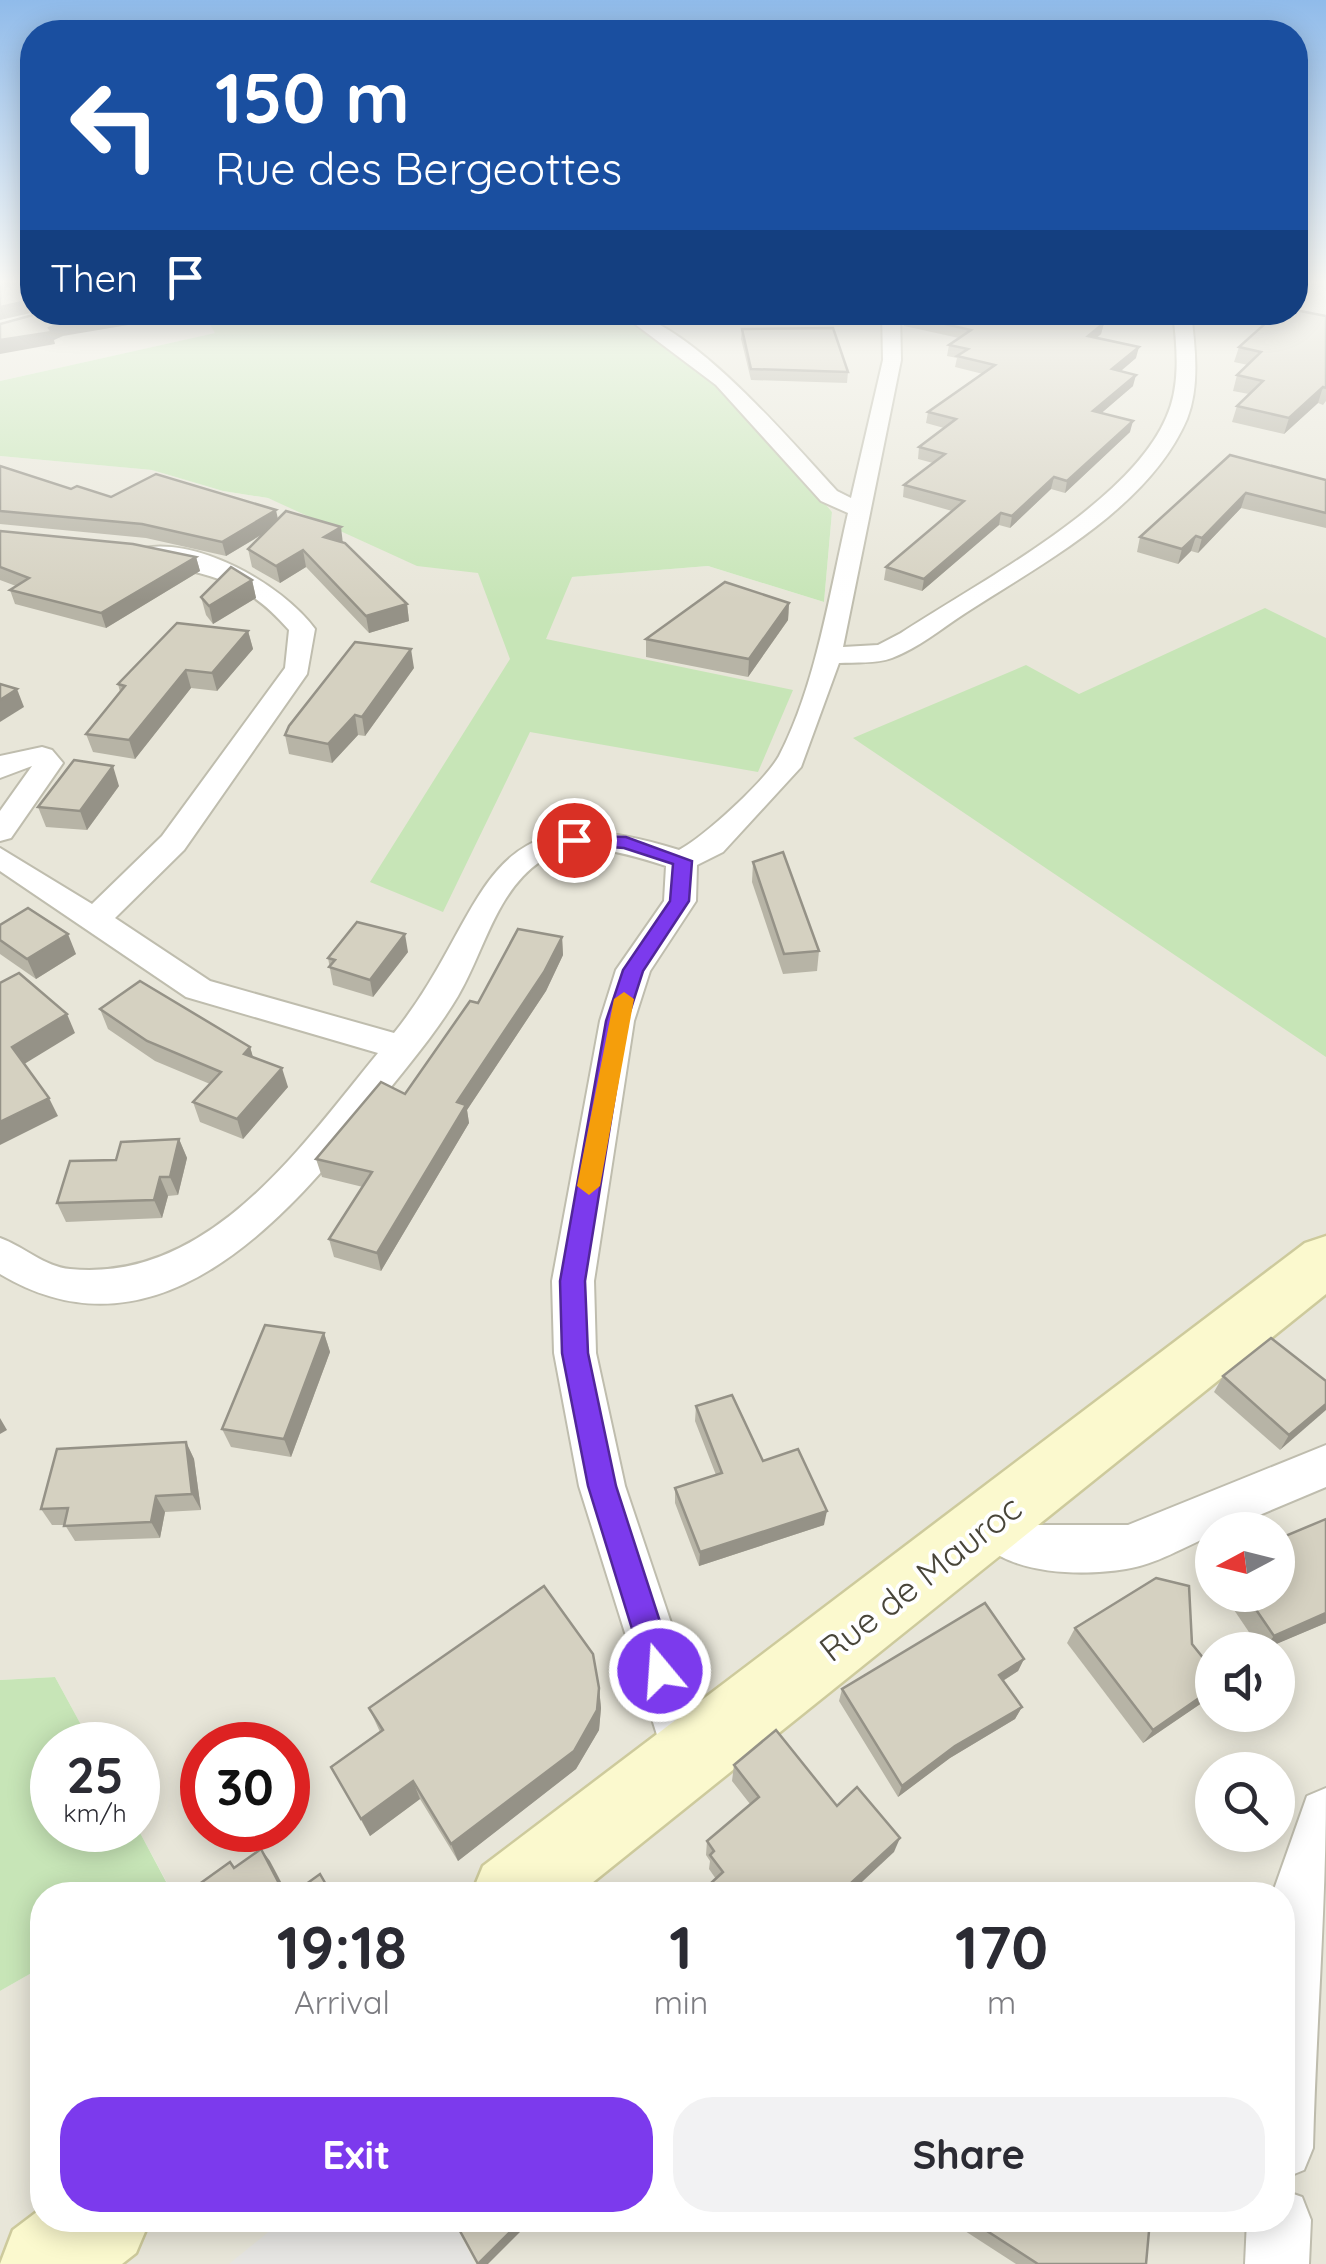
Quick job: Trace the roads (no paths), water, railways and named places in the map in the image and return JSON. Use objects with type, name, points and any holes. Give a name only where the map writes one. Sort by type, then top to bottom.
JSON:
[{"type":"street","points":[[729,389],[829,496],[859,510]]},
{"type":"street","points":[[0,1254],[29,1272],[68,1286],[123,1286],[177,1271],[236,1234],[304,1165],[402,1048],[443,993],[514,867],[536,851],[574,840],[626,842],[682,861],[712,845],[791,761],[828,656],[886,389]]},
{"type":"street","points":[[828,656],[884,652],[910,638],[1118,497],[1154,458],[1177,419],[1182,389]]},
{"type":"street","points":[[94,920],[172,843],[298,668],[302,629],[272,594],[238,575],[200,563],[117,550]]},
{"type":"street","points":[[0,769],[29,756],[42,756],[49,762],[0,832]]},
{"type":"street","points":[[0,857],[198,989],[402,1048]]},
{"type":"street","points":[[682,861],[680,901],[633,970],[617,1021],[572,1281],[575,1353],[602,1486],[690,1754]]},
{"type":"street","name":"Rue de Mauroc","points":[[528,1882],[690,1754],[843,1641],[1326,1260]]},
{"type":"street","points":[[990,1522],[1030,1547],[1128,1547],[1326,1466]]},
{"type":"street","points":[[1295,1928],[1308,1855],[1326,1815]]},
{"type":"street","points":[[47,2264],[88,2232]]},
{"type":"street","points":[[1278,2264],[1279,2232]]}]
